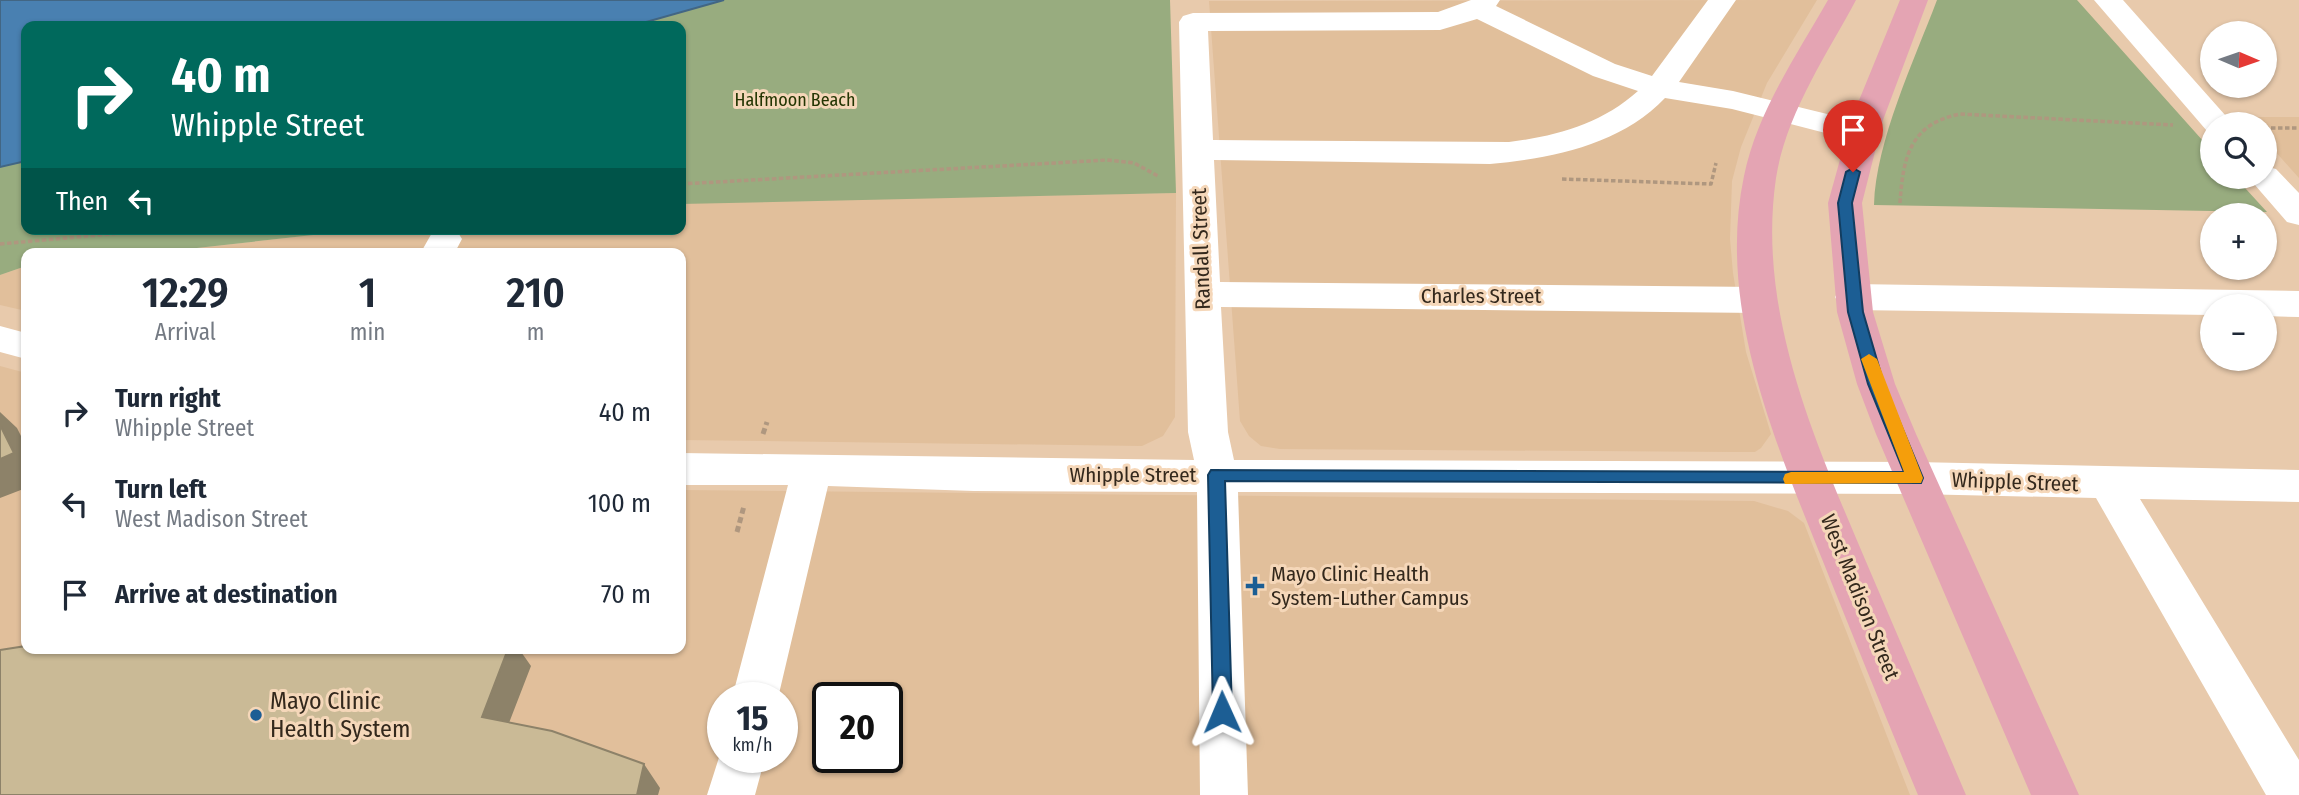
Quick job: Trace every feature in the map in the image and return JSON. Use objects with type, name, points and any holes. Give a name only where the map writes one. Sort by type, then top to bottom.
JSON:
[{"type":"main road","name":"West Madison Street","points":[[1842,0],[1778,121],[1760,174],[1755,253],[1759,300],[1779,381],[1812,479],[1942,795]]},
{"type":"main road","points":[[1914,0],[1862,142],[1845,203],[1855,312],[1876,384],[2055,795]]},
{"type":"street","points":[[1197,150],[1490,154],[1532,151],[1570,141],[1617,120],[1641,105],[1672,71],[1721,0]]},
{"type":"street","points":[[2108,0],[2207,112]]},
{"type":"street","points":[[1482,4],[1604,71],[1656,87],[1693,110],[1778,121],[1862,142]]},
{"type":"street","name":"Randall Street","points":[[1224,795],[1217,475],[1208,432],[1193,22],[1440,22],[1482,4]]},
{"type":"street","points":[[2276,189],[2299,214]]},
{"type":"street","name":"Charles Street","points":[[1203,295],[1759,300]]},
{"type":"street","points":[[1853,297],[2299,304]]},
{"type":"street","points":[[0,339],[21,344]]},
{"type":"street","name":"Whipple Street","points":[[686,469],[812,469],[974,475],[1915,478],[2299,486]]},
{"type":"street","points":[[759,682],[812,469]]},
{"type":"street","points":[[2109,484],[2293,795]]},
{"type":"street","points":[[732,795],[737,773]]},
{"type":"path","points":[[1899,203],[1914,137],[1935,120],[1960,114],[2185,126]]},
{"type":"path","points":[[2277,128],[2299,128]]},
{"type":"path","points":[[686,184],[1107,160],[1124,160],[1146,166],[1163,182]]},
{"type":"path","points":[[1711,184],[1716,163]]},
{"type":"path","points":[[0,244],[100,235]]},
{"type":"path","points":[[737,532],[745,502]]},
{"type":"shaded area","points":[[1817,0],[1767,83],[1741,147],[1732,181],[1730,239],[1733,273],[1746,352],[1771,434],[1761,448],[1755,452],[1280,449],[1261,446],[1249,436],[1240,421],[1209,1]]},
{"type":"shaded area","points":[[2277,117],[2299,117],[2299,178],[2277,153]]},
{"type":"shaded area","points":[[1176,193],[1175,417],[1163,436],[1142,446],[686,440],[686,248],[196,248],[314,235],[686,235],[686,204]]},
{"type":"shaded area","points":[[21,268],[21,310],[0,305],[0,275]]},
{"type":"shaded area","name":"Mayo Clinic Health System-Luther Campus","points":[[0,366],[21,372],[21,654],[686,654],[686,490],[1754,501],[1788,511],[1804,523],[1910,795],[0,795]]},
{"type":"green space","name":"Halfmoon Beach","points":[[724,0],[1170,0],[1176,193],[686,204],[686,21],[650,21]]},
{"type":"green space","points":[[1937,0],[2077,0],[2200,138],[2200,189],[2246,189],[2259,203],[2200,203],[2200,211],[1874,205],[1881,155],[1907,75]]},
{"type":"green space","points":[[21,162],[21,235],[314,235],[196,248],[21,248],[21,268],[0,275],[0,167]]},
{"type":"water","points":[[0,0],[724,0],[650,21],[21,21],[21,162],[0,167]]},
{"type":"building","points":[[0,425],[14,453],[0,459]]},
{"type":"building","name":"Mayo Clinic Health System","points":[[21,647],[21,654],[506,654],[482,717],[552,731],[644,764],[637,795],[0,795],[0,650]]},
{"type":"slow traffic","points":[[1791,479],[1915,478],[1876,384],[1869,359]]},
{"type":"place","name":"Mayo Clinic Health System-Luther Campus","points":[[1255,586]]},
{"type":"place","name":"Mayo Clinic Health System","points":[[256,715]]},
{"type":"route","points":[[1222,712],[1217,475],[1915,478],[1876,384],[1855,312],[1845,203],[1853,172]]}]
